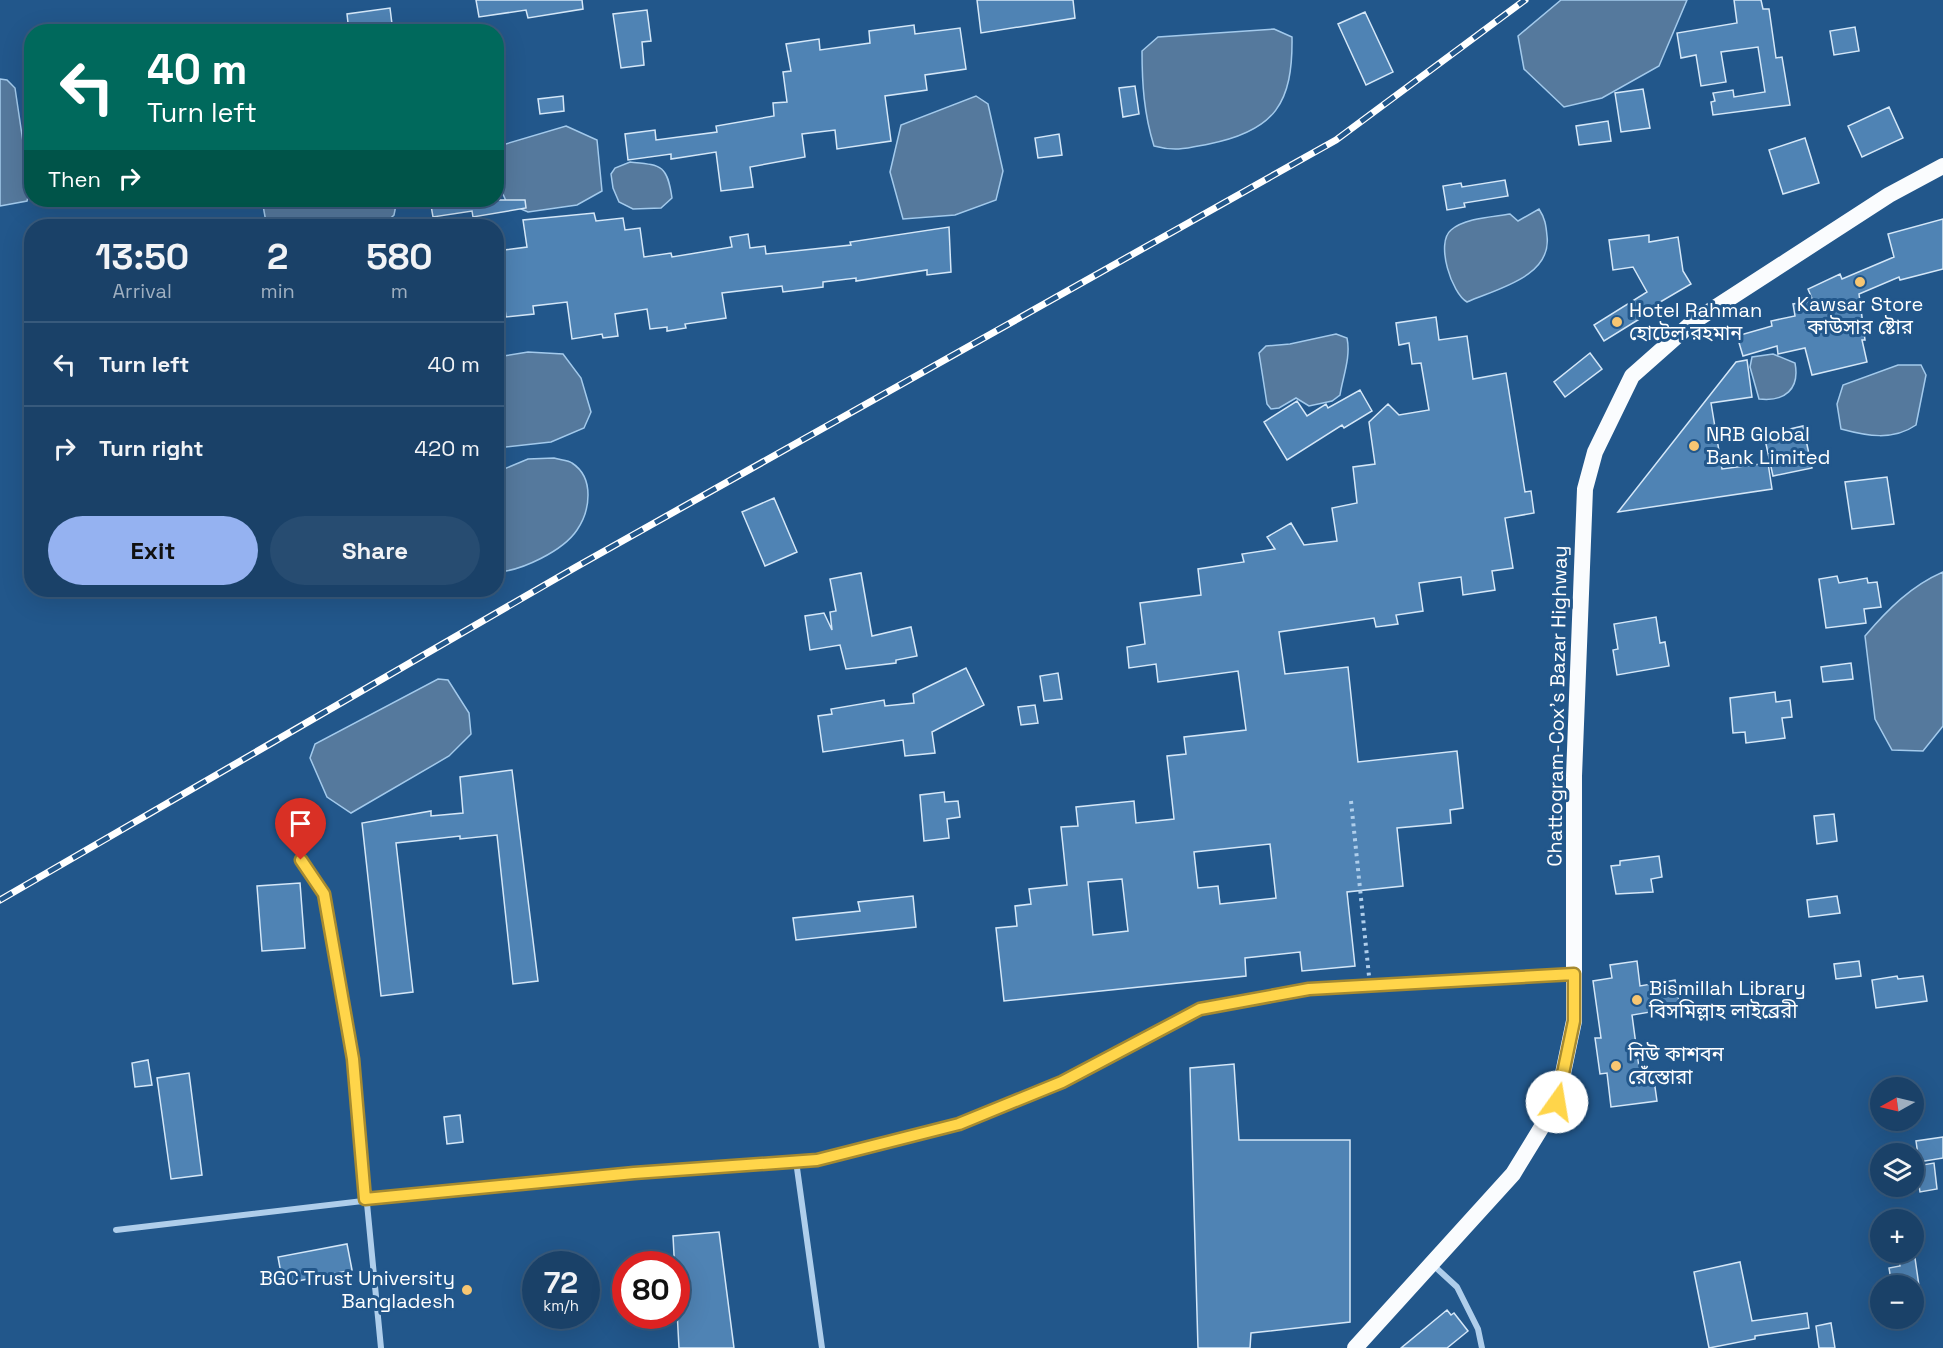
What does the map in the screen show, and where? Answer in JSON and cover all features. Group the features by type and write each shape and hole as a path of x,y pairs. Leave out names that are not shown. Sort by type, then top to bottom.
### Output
{"highway":[{"name":"Chattogram-Cox's Bazar Highway","path":"1355,1348 1513,1174 1557,1102 1574,1021 1574,776 1585,489 1595,452 1632,376 1694,322 1889,195 1943,166"}],"street":[{"path":"301,860 324,894 353,1059 381,1348"},
{"path":"116,1230 365,1199 817,1160 959,1124 1062,1082 1200,1009 1309,989 1574,974"},
{"path":"796,1161 822,1348"},
{"path":"1432,1263 1457,1287 1478,1329 1482,1348"}],"path":[{"path":"1351,801 1370,985"}],"water":[{"path":"1561,0 1687,0 1659,66 1602,98 1564,107 1524,69 1518,36"},
{"path":"1274,29 1292,37 1291,60 1289,80 1284,96 1276,110 1265,122 1250,131 1209,144 1176,149 1154,146 1144,99 1142,51 1158,37"},
{"path":"0,79 7,80 15,88 24,149 24,202 0,206"},
{"path":"976,96 988,104 1003,171 996,200 955,215 903,219 890,172 901,125"},
{"path":"566,126 597,140 602,191 577,205 528,212 507,203 504,196 504,145"},
{"path":"630,162 656,166 665,172 672,198 661,208 633,209 619,202 613,188 611,174 615,168"},
{"path":"263,207 396,207 394,215 390,219 265,219"},
{"path":"1539,209 1543,215 1547,236 1546,250 1541,262 1520,280 1467,302 1456,289 1447,268 1446,236 1457,226 1471,220 1510,214 1518,221"},
{"path":"1336,334 1347,338 1348,345 1340,395 1332,401 1309,406 1296,398 1279,408 1271,409 1267,404 1259,353 1266,346 1290,344"},
{"path":"528,352 563,354 581,378 591,412 584,428 551,442 504,447 504,356"},
{"path":"1773,354 1795,363 1793,387 1783,396 1759,399 1750,367 1752,357"},
{"path":"1898,365 1921,365 1926,375 1916,425 1898,433 1880,436 1841,429 1837,404 1843,385"},
{"path":"554,458 568,461 579,469 587,486 585,514 577,530 562,545 529,564 504,571 504,469 528,459"},
{"path":"1943,572 1943,726 1923,751 1892,750 1875,719 1865,636 1901,599 1921,584"},
{"path":"438,679 448,680 469,713 471,734 449,756 351,813 327,797 310,758 315,744"}],"building":[{"path":"476,0 582,0 583,9 528,18 526,10 479,17"},
{"path":"977,0 1073,0 1075,18 981,33"},
{"path":"1734,0 1761,0 1763,9 1769,9 1776,58 1782,57 1790,105 1713,115 1711,102 1715,101 1713,93 1733,90 1734,97 1765,92 1758,47 1721,52 1726,82 1701,86 1696,55 1681,58 1677,33 1737,23"},
{"path":"390,8 392,24 348,24 347,14"},
{"path":"647,10 651,41 642,42 644,65 621,68 613,14"},
{"path":"1365,12 1393,72 1366,85 1338,24"},
{"path":"914,25 915,34 960,28 966,69 925,75 927,90 885,96 891,141 837,149 835,130 802,134 805,157 750,167 753,187 721,191 716,152 671,159 671,154 628,160 625,134 655,130 656,140 717,132 716,126 774,116 773,103 787,102 783,72 791,71 786,44 819,39 820,50 870,43 869,31"},
{"path":"1855,27 1859,51 1834,55 1830,31"},
{"path":"1135,86 1139,114 1123,117 1119,88"},
{"path":"1643,89 1650,128 1621,132 1615,93"},
{"path":"563,96 564,111 540,114 538,99"},
{"path":"1889,107 1903,138 1862,157 1848,126"},
{"path":"1608,121 1611,141 1579,145 1576,126"},
{"path":"1059,134 1062,155 1038,158 1035,138"},
{"path":"1805,138 1819,183 1783,194 1769,150"},
{"path":"1505,180 1508,196 1464,203 1465,207 1447,210 1443,186 1461,183 1462,187"},
{"path":"504,200 525,200 526,208 473,217 472,211 433,217 431,207 504,207"},
{"path":"594,213 596,221 623,218 625,230 640,228 644,257 671,253 672,257 732,247 730,237 748,234 750,248 765,246 766,254 851,245 850,242 949,227 951,272 927,275 927,270 856,281 856,278 823,282 823,287 783,292 782,286 722,293 726,318 685,324 686,328 667,331 667,327 650,329 647,309 615,314 618,336 603,338 602,334 572,339 567,302 533,306 534,314 506,317 504,250 527,247 523,220"},
{"path":"1943,219 1943,269 1900,280 1899,277 1859,294 1865,340 1862,340 1867,362 1812,375 1805,348 1778,354 1777,346 1743,356 1737,336 1772,326 1771,321 1795,316 1793,304 1813,301 1808,289 1840,274 1842,279 1894,257 1888,234"},
{"path":"1649,235 1649,242 1678,237 1683,271 1691,284 1638,315 1641,318 1604,341 1594,325 1647,292 1633,267 1613,270 1609,240"},
{"path":"1436,317 1439,340 1467,336 1473,379 1506,373 1525,492 1531,491 1534,513 1505,518 1513,568 1492,571 1495,590 1463,595 1461,577 1419,583 1423,611 1396,615 1398,624 1376,627 1374,618 1279,632 1285,674 1348,667 1358,762 1457,751 1463,808 1450,810 1451,823 1397,828 1403,886 1347,892 1355,966 1302,971 1300,952 1245,958 1246,976 1004,1001 996,928 1017,926 1015,906 1031,904 1029,889 1067,885 1061,827 1078,826 1076,807 1134,801 1136,823 1174,819 1167,756 1186,754 1184,737 1246,730 1238,671 1158,682 1156,664 1129,668 1127,647 1145,644 1140,603 1201,595 1198,569 1244,562 1242,554 1275,549 1267,537 1291,523 1304,545 1337,541 1332,508 1357,503 1353,467 1375,464 1369,422 1388,404 1399,415 1429,410 1421,363 1412,364 1409,343 1399,345 1396,323","holes":["1270,844 1276,898 1220,904 1218,886 1198,888 1194,852","1122,879 1128,931 1093,935 1088,882"]},
{"path":"1590,353 1602,369 1565,397 1554,382"},
{"name":"NRB Global Bank Limited","path":"1747,360 1752,397 1711,403 1722,469 1768,463 1772,489 1618,512 1736,362"},
{"path":"1360,390 1372,411 1344,428 1342,425 1287,460 1264,422 1297,401 1307,416 1326,404 1328,408"},
{"path":"1803,426 1812,468 1773,476 1764,435"},
{"path":"1887,477 1894,524 1852,529 1845,482"},
{"path":"774,498 797,552 765,566 742,512"},
{"path":"861,573 872,636 911,627 917,656 896,660 896,663 846,669 840,645 810,650 805,616 824,613 832,630 830,612 836,611 830,579"},
{"path":"1837,576 1839,583 1867,578 1868,583 1877,582 1881,607 1864,609 1866,623 1826,628 1819,579"},
{"path":"1656,617 1660,643 1665,642 1669,666 1617,675 1613,650 1618,649 1614,624"},
{"path":"1851,663 1853,679 1823,682 1821,667"},
{"path":"966,668 984,705 932,732 935,753 905,756 903,740 823,752 818,716 832,714 831,709 884,700 885,706 914,703 913,694"},
{"path":"1058,673 1062,699 1044,701 1040,676"},
{"path":"1775,692 1776,702 1790,700 1792,717 1782,718 1785,738 1746,743 1745,732 1733,733 1730,698"},
{"path":"1035,705 1038,723 1021,725 1018,707"},
{"path":"512,770 538,981 513,984 497,835 460,839 460,836 396,843 413,992 381,996 362,823 431,811 431,816 463,813 460,777"},
{"path":"944,792 945,802 958,801 960,817 947,819 949,838 924,841 920,795"},
{"path":"1834,814 1837,841 1817,844 1814,816"},
{"path":"1659,856 1662,877 1651,879 1653,892 1616,894 1611,866 1620,865 1620,861"},
{"path":"300,883 305,948 262,951 257,886"},
{"path":"913,896 916,927 796,940 793,918 860,911 858,902"},
{"path":"1837,896 1840,913 1809,917 1807,900"},
{"path":"1637,961 1640,986 1675,980 1680,1007 1632,1015 1641,1082 1654,1080 1657,1101 1611,1107 1607,1073 1600,1074 1595,1038 1601,1038 1593,981 1612,978 1610,965"},
{"path":"1859,961 1861,976 1836,979 1834,964"},
{"path":"1897,976 1898,979 1923,976 1927,1001 1876,1008 1872,980"},
{"path":"148,1060 152,1085 135,1087 132,1063"},
{"path":"1234,1064 1239,1140 1350,1140 1350,1322 1251,1333 1250,1348 1198,1348 1190,1068"},
{"path":"189,1073 202,1175 171,1179 157,1078"},
{"path":"460,1115 463,1142 447,1144 444,1117"},
{"path":"1943,1137 1943,1158 1924,1161 1924,1143 1916,1143 1916,1141"},
{"path":"1934,1163 1937,1189 1924,1191 1924,1165"},
{"path":"719,1232 734,1348 679,1348 678,1329 690,1329 690,1251 674,1251 673,1236"},
{"path":"347,1244 352,1270 283,1284 278,1257"},
{"path":"1740,1262 1752,1321 1807,1313 1809,1328 1755,1336 1755,1339 1709,1348 1694,1272"},
{"path":"1900,1263 1916,1263 1917,1275 1890,1275 1889,1268 1900,1266"},
{"path":"1447,1310 1451,1315 1454,1313 1468,1331 1447,1348 1401,1348"},
{"path":"1831,1323 1835,1348 1819,1348 1816,1326"}],"railway":[{"path":"0,900 576,567 1336,140 1525,0"}],"place":[{"name":"Kawsar Store কাউসার ষ্টোর","path":"1860,282"},
{"name":"Hotel Rahman হোটেল রহমান","path":"1617,322"},
{"name":"NRB Global Bank Limited","path":"1694,446"},
{"name":"Bismillah Library বিসমিল্লাহ লাইব্রেরী","path":"1637,1000"},
{"name":"নিউ কাশবন রেঁস্তোরা","path":"1616,1066"},
{"name":"BGC Trust University Bangladesh","path":"467,1290"}],"route":[{"path":"301,860 324,894 353,1059 365,1199 634,1173 817,1160 959,1124 1062,1082 1200,1009 1309,989 1574,974 1574,1021 1557,1102"}]}
